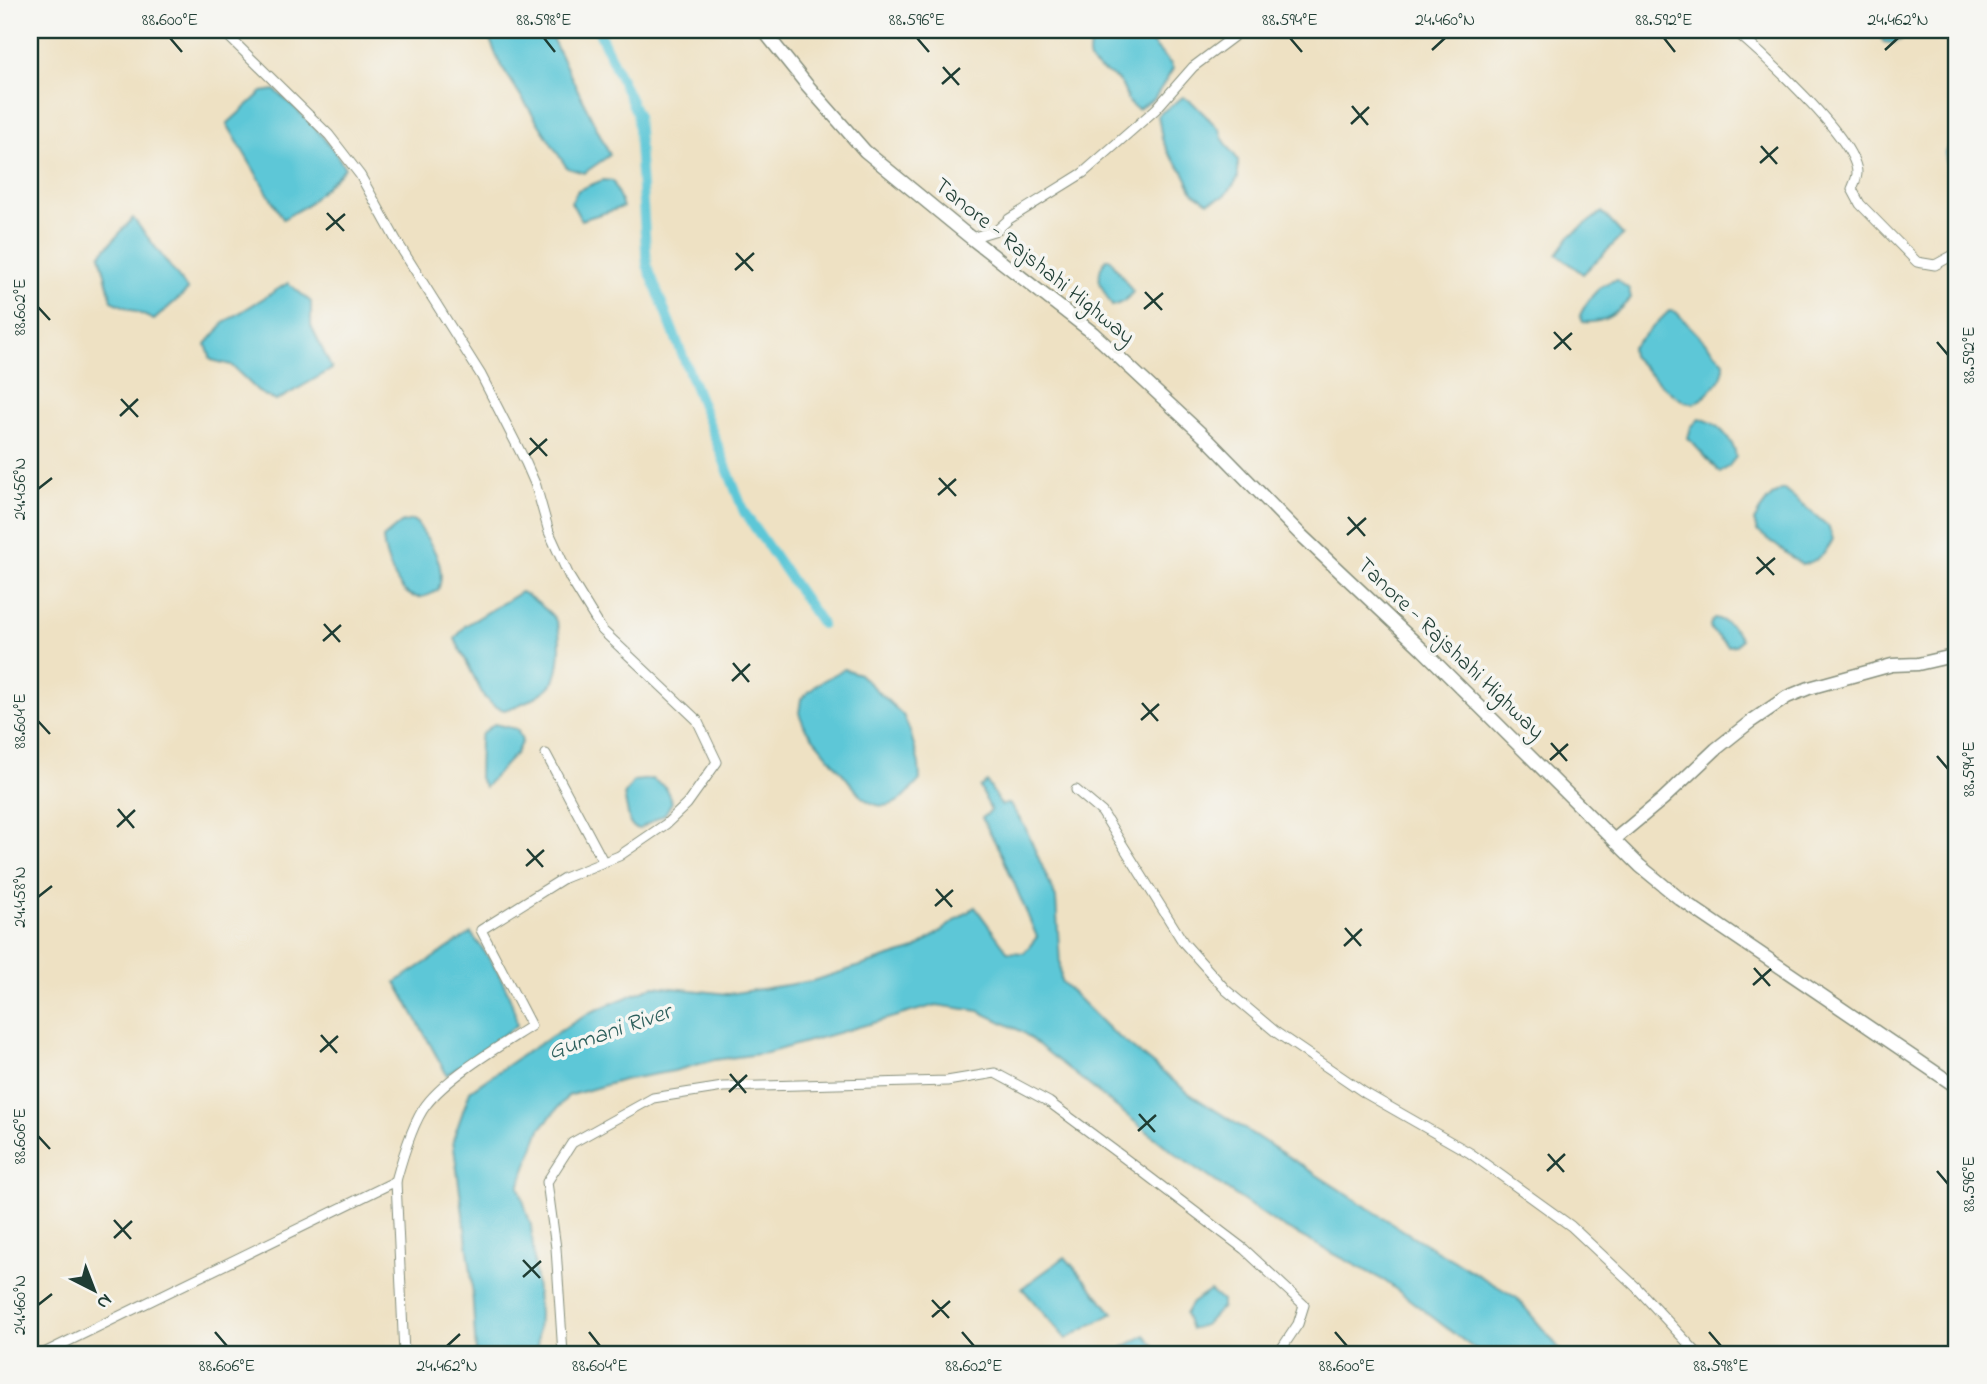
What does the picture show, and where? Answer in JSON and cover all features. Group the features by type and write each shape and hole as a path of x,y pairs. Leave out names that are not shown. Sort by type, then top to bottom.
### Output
{"main road":[{"name":"Tanore - Rajshahi Highway","path":"763,30 865,151 1093,332 1210,442 1299,533 1422,649 1640,866 1679,899 1957,1087"},
{"path":"1615,839 1716,749 1787,697 1809,688 1892,665 1918,664 1957,656"}],"street":[{"path":"222,30 329,135 360,175 396,240 481,375 526,463 536,486 549,531 570,578 602,630 697,720 716,762 687,804 666,824 619,856 564,878 481,930 531,1026 471,1066 427,1104 410,1138 396,1181 404,1354"},
{"path":"971,237 997,230 1009,219 1083,173 1156,109 1193,67 1233,37 1236,30"},
{"path":"1734,30 1764,55 1817,110 1851,153 1857,172 1852,189 1860,204 1917,262 1935,265 1957,253"},
{"path":"546,754 603,861"},
{"path":"1076,790 1102,812 1183,942 1226,990 1277,1033 1310,1056 1365,1093 1470,1153 1571,1226 1636,1287 1698,1354"},
{"path":"563,1354 556,1248 547,1182 572,1143 653,1098 723,1087 947,1081 995,1073 1049,1102 1123,1157 1244,1249 1304,1305 1298,1324 1278,1354"},
{"path":"42,1354 396,1181"}],"water":[{"path":"486,30 548,30 610,155 584,173 567,168 499,62"},
{"path":"1110,30 1140,30 1173,69 1154,99 1138,109 1130,103 1120,83 1090,59 1091,43"},
{"path":"1875,30 1906,30 1909,36 1893,43 1883,42 1882,37 1874,34"},
{"path":"275,90 322,136 345,168 307,205 283,219 227,124 262,92"},
{"path":"1183,97 1192,102 1220,130 1238,160 1238,178 1232,187 1223,197 1208,202 1193,192 1162,139 1158,115"},
{"path":"1957,140 1957,173 1948,166 1945,153"},
{"path":"603,180 613,181 623,207 581,220 571,202 578,190"},
{"path":"1602,212 1623,235 1583,274 1557,254 1570,236"},
{"path":"133,218 188,290 154,320 112,301 100,255"},
{"path":"1106,259 1110,259 1133,292 1124,301 1112,306 1099,278"},
{"path":"1617,280 1629,289 1631,298 1610,316 1598,321 1583,322 1580,315 1590,298 1605,284"},
{"path":"288,283 311,302 311,326 332,369 276,401 260,393 231,365 211,360 206,344 225,322"},
{"path":"1669,311 1676,312 1724,362 1719,381 1695,403 1678,398 1632,356 1631,348"},
{"path":"1699,419 1718,427 1735,451 1736,457 1720,473 1688,438 1691,427"},
{"path":"1784,489 1828,526 1833,539 1821,556 1812,562 1802,565 1757,531 1754,521 1763,507 1770,498"},
{"path":"412,520 432,546 441,572 438,590 423,597 410,595 403,590 389,563 383,538 401,523"},
{"path":"521,592 540,604 555,619 560,642 559,661 555,678 548,688 530,700 504,710 484,697 455,639 465,626"},
{"path":"1714,618 1726,623 1736,632 1741,639 1736,645 1728,646 1711,630 1710,625"},
{"path":"844,669 859,674 903,715 910,731 919,764 920,780 894,804 879,806 862,797 805,728 799,713 801,699 819,683"},
{"path":"494,724 517,729 522,741 516,753 485,787 479,778 480,740 482,734"},
{"path":"652,779 665,787 672,802 665,814 639,829 635,828 630,824 624,795 634,781"},
{"name":"Gumani River","path":"987,782 1001,805 1009,803 1025,827 1056,898 1061,981 1110,1030 1190,1094 1409,1234 1517,1298 1564,1354 1481,1354 1385,1281 1276,1223 1178,1156 1021,1031 979,1011 936,1005 767,1053 714,1060 674,1071 623,1080 568,1096 540,1129 519,1187 531,1226 539,1314 537,1354 476,1354 471,1272 453,1140 470,1091 589,1013 654,986 728,994 812,981 915,949 975,907 1008,952 1024,953 1037,937 1002,855 982,818 991,811 980,787"},
{"path":"471,933 506,988 517,1025 447,1075 396,982"},
{"path":"1065,1257 1113,1313 1066,1339 1022,1288"},
{"path":"1210,1291 1222,1301 1222,1307 1206,1324 1191,1330 1185,1314 1192,1303"},
{"path":"1145,1335 1161,1354 1112,1354"}],"waterway":[{"path":"598,30 637,114 647,265 744,512 822,624"}]}
